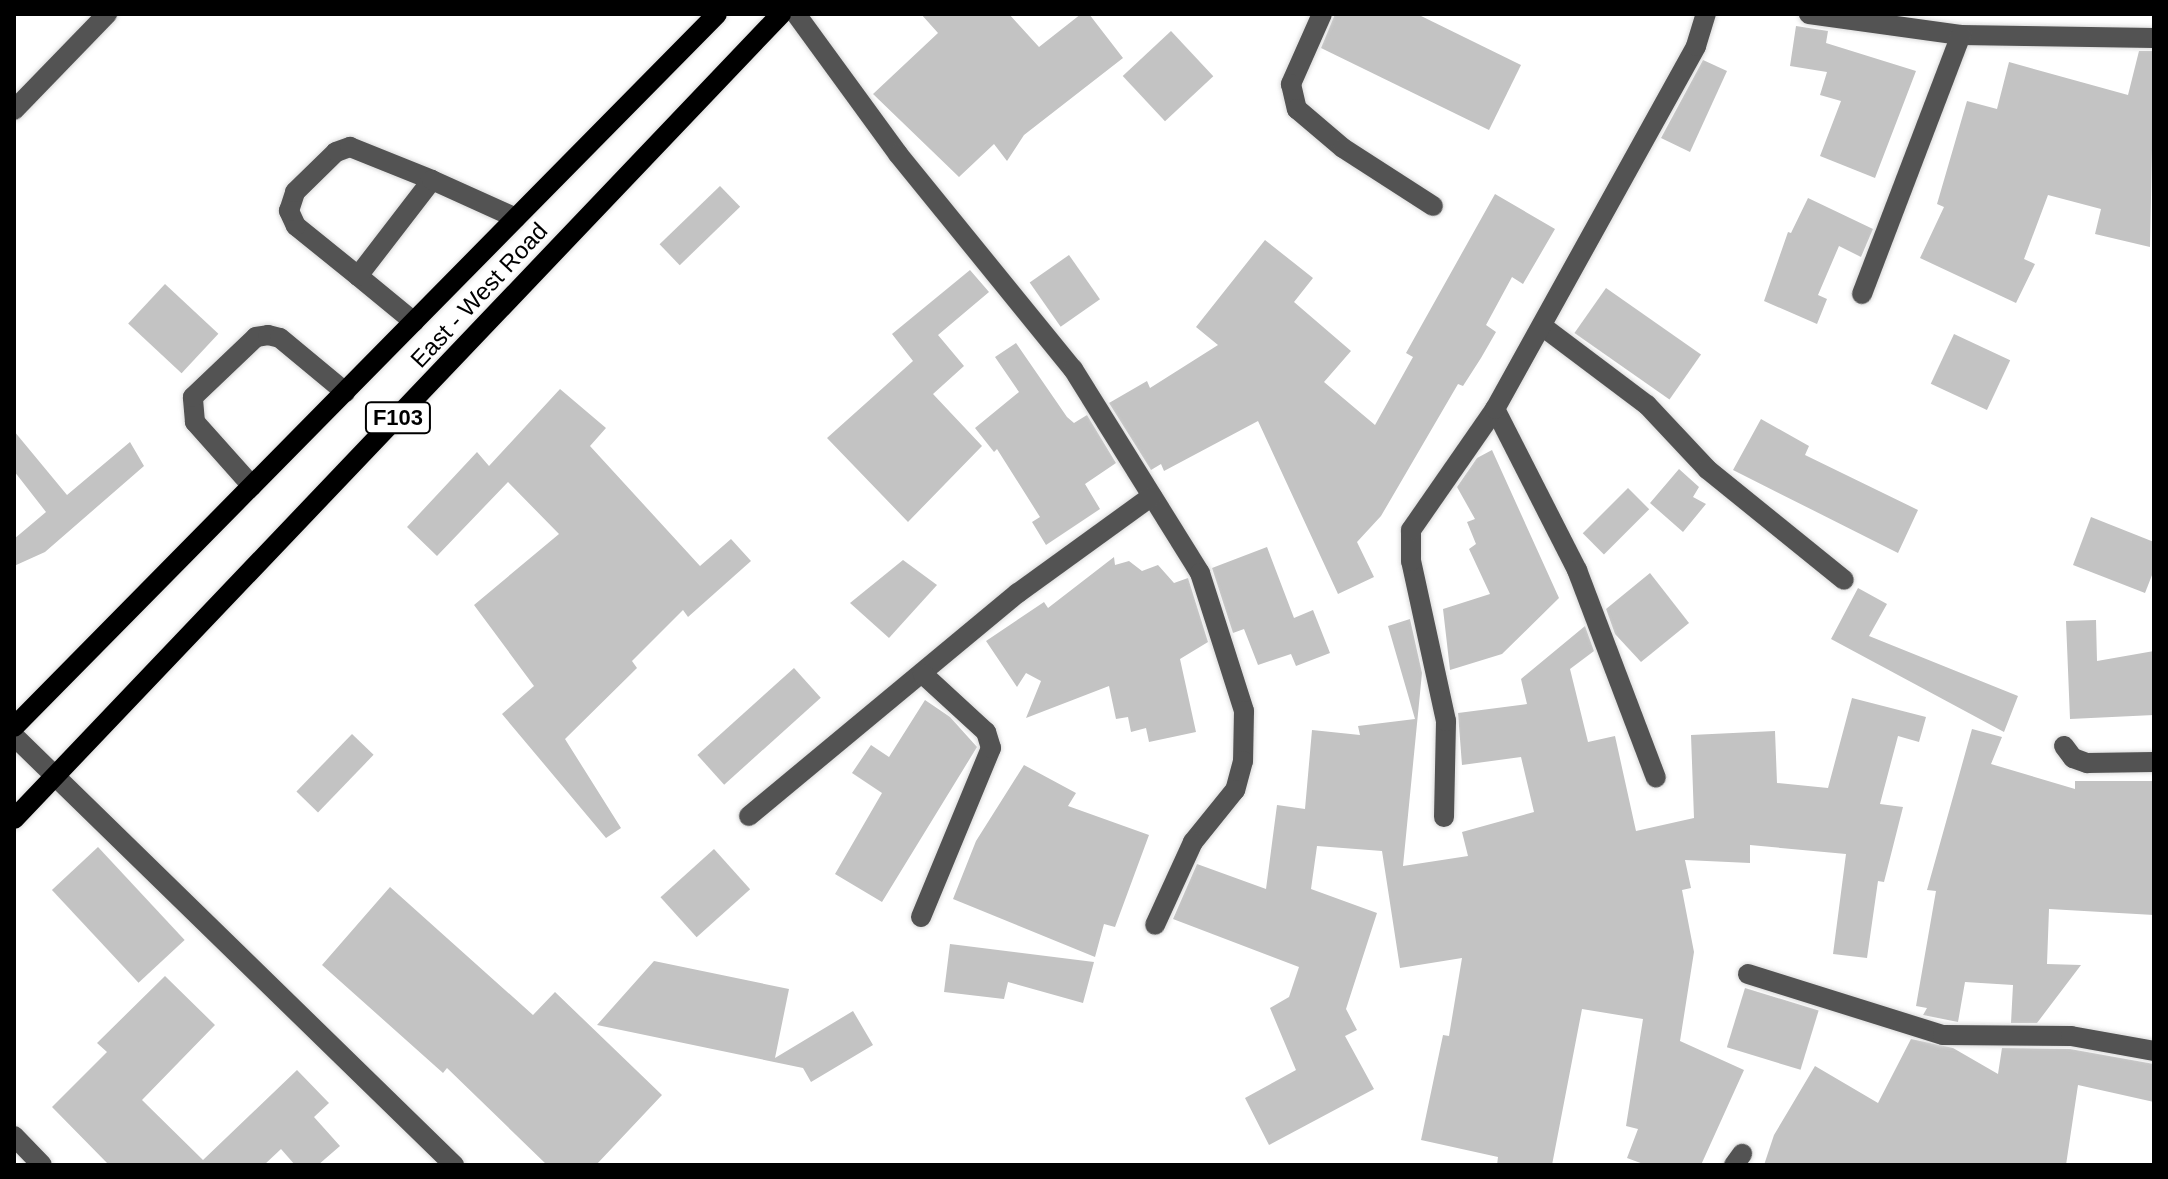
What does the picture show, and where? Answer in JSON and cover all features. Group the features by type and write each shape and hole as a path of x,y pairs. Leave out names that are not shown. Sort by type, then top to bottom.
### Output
{"main road":[{"name":"East - West Road","path":"14,727 717,14"},
{"name":"East - West Road","path":"14,819 781,14"}],"street":[{"path":"14,110 107,14"},
{"path":"796,14 898,154 1073,369 1200,573 1244,711 1243,761 1235,790 1193,842 1155,925"},
{"path":"1322,14 1291,84 1297,109 1343,148 1433,206"},
{"path":"1444,817 1446,721 1409,545 1411,530 1495,409 1696,46 1706,14"},
{"path":"1809,14 1961,35 2154,38"},
{"path":"1862,294 1961,35"},
{"path":"414,322 296,226 289,211 295,192 336,152 350,147 516,218"},
{"path":"358,276 432,180"},
{"path":"1542,326 1647,405 1707,469 1844,580"},
{"path":"252,486 195,422 193,397 256,337 268,335 280,338 345,392"},
{"path":"1495,409 1577,570 1656,778"},
{"path":"749,816 1018,593 1152,496"},
{"path":"921,917 991,748 986,732 923,674"},
{"path":"14,736 454,1165"},
{"path":"2064,746 2073,758 2087,763 2154,762"},
{"path":"1748,974 1943,1035 2071,1036 2154,1051"},
{"path":"14,1136 42,1165"}],"building":[{"path":"921,14 1009,14 1039,47 1081,14 1089,14 1123,58 1024,135 1007,161 994,144 959,177 873,94 938,33"},
{"path":"1335,14 1417,14 1521,65 1489,130 1321,48"},
{"path":"1796,26 1828,31 1826,43 1916,71 1875,178 1820,156 1841,101 1820,95 1827,72 1790,66"},
{"path":"1171,31 1213,76 1165,121 1123,76"},
{"path":"2139,51 2154,51 2150,247 2095,234 2101,209 2048,195 2024,259 2035,264 2016,303 1920,258 1944,207 1937,204 1967,101 1997,109 2009,62 2128,95"},
{"path":"1703,60 1727,71 1690,152 1661,138"},
{"path":"720,186 740,207 680,265 660,244"},
{"path":"1495,194 1555,229 1523,284 1512,277 1486,325 1496,332 1481,358 1463,386 1458,384 1381,516 1357,542 1374,577 1338,594 1258,421 1164,471 1161,464 1151,470 1109,403 1147,381 1150,388 1218,345 1196,327 1265,240 1313,278 1294,302 1351,351 1324,382 1375,425 1413,357 1406,353"},
{"path":"1808,198 1873,229 1861,257 1839,246 1818,295 1827,299 1817,324 1764,301 1788,232 1791,233"},
{"path":"1069,255 1100,299 1061,327 1030,283"},
{"path":"970,270 989,292 938,335 964,366 933,394 982,446 908,522 827,438 913,361 892,334"},
{"path":"165,284 218,334 182,373 128,323"},
{"path":"1606,288 1701,355 1669,400 1574,333"},
{"path":"1954,334 2010,360 1987,410 1931,384"},
{"path":"1016,343 1067,417 1074,423 1087,415 1116,463 1085,484 1100,509 1046,545 1032,522 1040,517 997,449 994,452 975,428 1019,392 995,357"},
{"path":"560,389 606,428 590,446 700,566 731,539 751,561 688,617 683,610 632,661 637,668 565,739 621,828 606,838 502,714 534,686 474,605 559,534 508,482 437,556 407,527 477,452 489,466"},
{"path":"1761,419 1809,446 1805,455 1918,510 1898,553 1733,470"},
{"path":"14,431 67,495 130,442 144,466 45,552 14,566 14,539 46,512 14,471"},
{"path":"1492,450 1559,598 1502,654 1450,670 1443,609 1490,594 1469,549 1476,544 1467,522 1475,519 1457,487 1477,458"},
{"path":"1679,469 1699,487 1693,497 1706,504 1683,532 1650,503"},
{"path":"1628,488 1649,509 1604,554 1583,533"},
{"path":"2091,517 2154,542 2154,570 2145,593 2073,565"},
{"path":"1267,547 1294,618 1313,610 1330,653 1296,666 1291,654 1258,665 1244,629 1233,633 1212,568"},
{"path":"1114,557 1115,565 1129,561 1142,571 1158,565 1174,583 1188,578 1208,642 1180,659 1196,732 1149,742 1146,728 1131,732 1128,717 1116,719 1109,686 1026,718 1041,681 1026,673 1017,687 986,641 1044,602 1048,608"},
{"path":"903,560 937,585 889,638 850,603"},
{"path":"1650,573 1689,623 1641,662 1615,634 1606,609"},
{"path":"1858,588 1887,604 1869,636 2018,696 2004,732 1831,639"},
{"path":"1410,619 1422,673 1403,866 1468,856 1462,832 1534,812 1521,757 1462,765 1458,713 1527,704 1521,679 1585,626 1594,651 1570,669 1588,742 1615,736 1636,831 1694,818 1691,735 1775,731 1777,783 1828,788 1852,698 1926,717 1919,742 1898,736 1880,804 1903,807 1884,882 1878,881 1867,958 1833,954 1846,854 1750,845 1750,863 1685,860 1691,888 1682,890 1694,952 1680,1041 1744,1070 1701,1165 1646,1165 1627,1158 1638,1129 1626,1126 1643,1019 1582,1009 1552,1165 1497,1165 1498,1157 1421,1140 1443,1035 1449,1036 1462,958 1400,968 1382,851 1317,846 1311,889 1377,913 1346,1009 1357,1030 1345,1036 1374,1089 1269,1145 1245,1098 1296,1070 1270,1008 1289,997 1299,967 1173,919 1197,864 1266,889 1277,805 1305,809 1312,730 1360,735 1358,726 1415,719 1388,626"},
{"path":"2096,620 2097,661 2154,651 2154,715 2070,719 2066,621"},
{"path":"794,668 821,698 724,785 697,755"},
{"path":"925,700 950,717 977,747 882,902 835,874 882,793 852,773 871,745 889,757"},
{"path":"1972,729 2002,737 1991,764 2075,789 2075,781 2154,781 2154,915 2049,909 2047,964 2081,965 2037,1023 2011,1023 2013,985 1965,982 1958,1022 1923,1015 1927,1008 1916,1006 1936,891 1927,890"},
{"path":"352,734 374,755 318,812 296,792"},
{"path":"1024,765 1076,793 1068,806 1149,835 1115,927 1104,924 1095,957 953,899 976,841"},
{"path":"98,847 185,940 139,983 52,890"},
{"path":"714,849 750,889 697,937 660,897"},
{"path":"390,887 533,1015 555,992 662,1095 596,1165 547,1165 447,1068 443,1073 322,965"},
{"path":"950,944 1094,962 1083,1003 1008,982 1004,999 944,992"},
{"path":"654,961 789,989 775,1058 853,1011 873,1045 811,1082 803,1068 597,1025"},
{"path":"165,976 215,1025 142,1100 203,1160 297,1070 329,1103 314,1117 340,1146 318,1165 295,1165 281,1149 264,1165 109,1165 52,1107 107,1052 97,1043"},
{"path":"1745,988 1819,1011 1801,1070 1727,1047"},
{"path":"1911,1039 1953,1048 1998,1074 2002,1048 2070,1049 2154,1064 2154,1102 2078,1085 2066,1165 1764,1165 1774,1135 1815,1066 1878,1103"}]}
